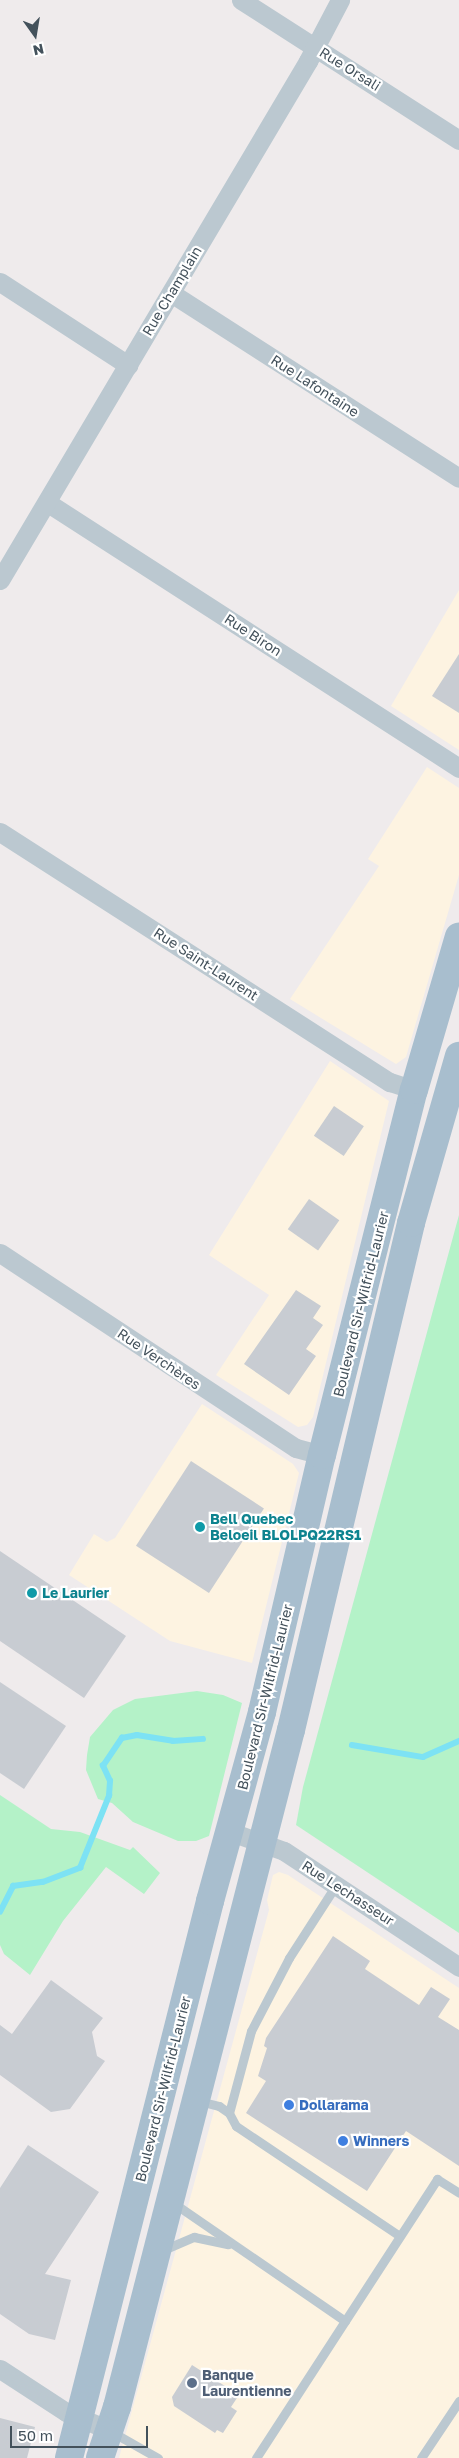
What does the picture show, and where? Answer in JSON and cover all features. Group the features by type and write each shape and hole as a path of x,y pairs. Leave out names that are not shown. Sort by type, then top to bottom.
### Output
{"main road":[{"name":"Boulevard Sir-Wilfrid-Laurier","path":"69,2458 210,1902 231,1832 262,1712 322,1456 414,1090 459,936"},
{"path":"100,2458 156,2254 260,1841 291,1730 411,1223 459,1056"}],"street":[{"name":"Rue Orsali","path":"241,0 459,140"},
{"name":"Rue Champlain","path":"0,580 48,503 316,47 340,0"},
{"path":"0,282 128,365"},
{"name":"Rue Lafontaine","path":"171,293 459,478"},
{"name":"Rue Biron","path":"48,503 459,768"},
{"name":"Rue Saint-Laurent","path":"0,832 390,1082 414,1090"},
{"name":"Rue Verchères","path":"0,1253 296,1448 322,1456"},
{"name":"Rue Lechasseur","path":"231,1832 281,1849 459,1967"},
{"path":"0,2369 80,2419 109,2430"}],"lane":[{"path":"229,2113 251,2031 289,1958 336,1885"},
{"path":"195,2100 220,2106 229,2113 236,2126 400,2236"},
{"path":"256,2458 437,2179 459,2194"},
{"path":"169,2201 216,2230 231,2245 345,2321"},
{"path":"156,2254 194,2237 231,2245"},
{"path":"421,2458 459,2400"},
{"path":"109,2430 158,2458"}],"shaded area":[{"path":"459,590 459,750 391,706"},
{"path":"427,767 459,788 459,875 406,1057 396,1064 290,999 379,866 368,859"},
{"path":"330,1061 389,1101 313,1417 307,1425 298,1427 216,1375 269,1295 209,1255"},
{"path":"202,1404 293,1464 299,1473 252,1663 170,1641 69,1575 94,1534 107,1542 115,1538"},
{"path":"279,1872 288,1875 459,1988 459,2458 119,2458 269,1910 267,1900 273,1875"}],"green space":[{"path":"459,1215 459,1933 296,1825 303,1787"},
{"path":"197,1691 223,1695 242,1703 209,1836 196,1841 178,1841 133,1822 112,1803 98,1799 86,1770 87,1755 90,1737 113,1710 135,1699"},
{"path":"0,1795 51,1829 80,1832 130,1850 133,1847 160,1873 144,1894 106,1867 63,1921 30,1975 4,1954 0,1945"}],"building":[{"path":"459,654 459,713 432,696"},
{"path":"334,1106 364,1126 344,1156 314,1136"},
{"path":"309,1199 339,1220 318,1251 288,1229"},
{"path":"296,1290 321,1306 313,1318 323,1325 306,1349 316,1356 289,1395 244,1364"},
{"name":"Bell Quebec Beloeil BLOLPQ22RS1","path":"191,1461 264,1508 209,1593 136,1546"},
{"name":"Le Laurier","path":"0,1551 126,1636 84,1698 0,1641"},
{"path":"0,1682 66,1726 24,1789 0,1773"},
{"path":"333,1936 370,1961 365,1969 419,2005 431,1987 450,1999 438,2017 459,2030 459,2166 406,2131 367,2191 246,2113 266,2081 258,2076 267,2048 264,2046 266,2038"},
{"path":"51,1980 103,2018 92,2032 97,2056 105,2061 70,2109 51,2112 0,2075 0,2025 12,2034"},
{"path":"28,2145 99,2192 45,2274 71,2280 55,2340 29,2334 0,2314 0,2188"},
{"path":"192,2365 239,2395 231,2407 237,2411 223,2433 217,2430 215,2433 174,2406 172,2397"},
{"path":"0,2418 35,2427 27,2458 0,2458"}],"waterway":[{"path":"0,1912 13,1886 43,1882 80,1868 109,1796 110,1781 103,1766 122,1738 137,1735 173,1741 203,1739"},
{"path":"352,1745 423,1757 459,1741"}],"place":[{"name":"Bell Quebec Beloeil BLOLPQ22RS1","path":"200,1527"},
{"name":"Le Laurier","path":"32,1593"},
{"name":"Dollarama","path":"289,2105"},
{"name":"Winners","path":"343,2141"},
{"name":"Banque Laurentienne","path":"192,2383"}]}
